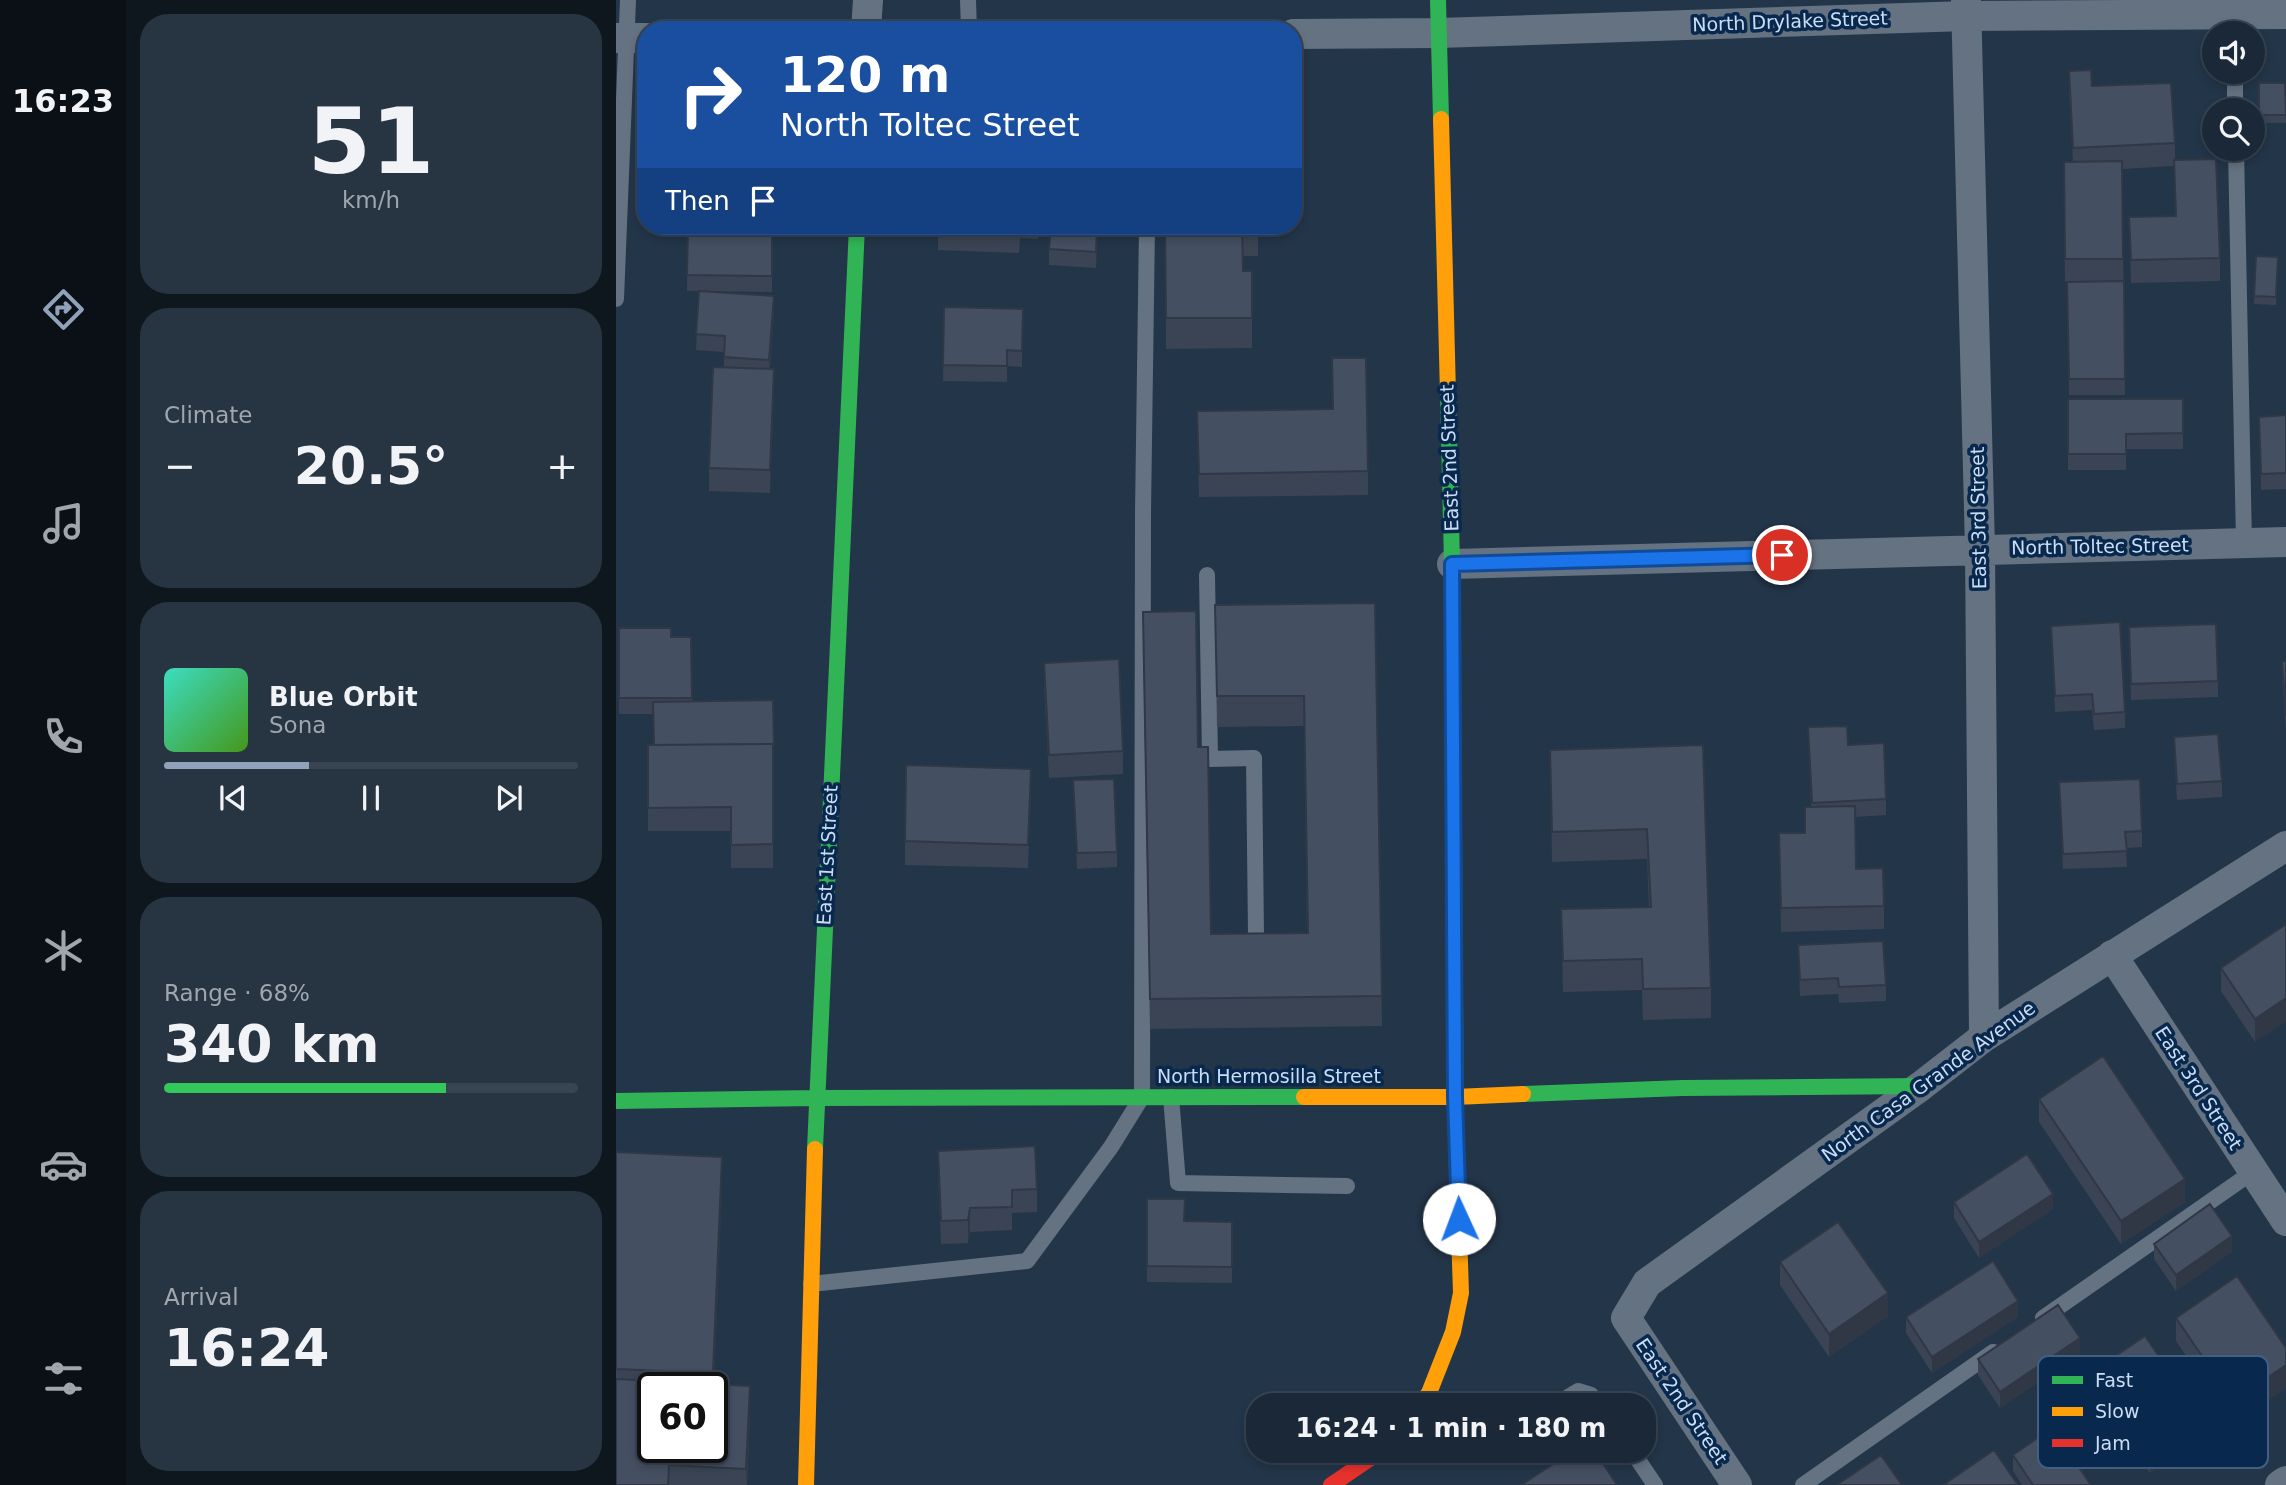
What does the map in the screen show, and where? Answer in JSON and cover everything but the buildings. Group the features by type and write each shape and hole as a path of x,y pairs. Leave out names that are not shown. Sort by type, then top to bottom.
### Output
{"street":[{"path":"866,21 867,0"},
{"name":"East 2nd Street","path":"1429,1393 1453,1332 1461,1293 1455,1097 1452,564 1438,0"},
{"name":"North Drylake Street","path":"1302,34 1438,33 1967,8 2234,16 2286,13"},
{"name":"East 3rd Street","path":"1967,8 1980,549 1984,1037"},
{"name":"East 1st Street","path":"806,1485 816,1097 857,235"},
{"name":"North Toltec Street","path":"1452,564 2286,542"},
{"name":"North Casa Grande Avenue","path":"1626,1318 1647,1283 1921,1086 1984,1037 2286,846"},
{"name":"East 3rd Street","path":"2112,955 2286,1221"},
{"name":"North Hermosilla Street","path":"616,1101 816,1097 1455,1097 1682,1088 1921,1086"},
{"name":"East 2nd Street","path":"1626,1318 1732,1483"},
{"path":"1331,1485 1363,1463"},
{"path":"2280,1485 2286,1481"}],"lane":[{"path":"616,299 630,38 628,0"},
{"path":"968,0 969,21"},
{"path":"2236,161 2244,543"},
{"path":"811,1284 1027,1261 1111,1147 1142,1097 1143,513 1147,235"},
{"path":"1207,575 1210,759 1254,758 1256,936"},
{"path":"1171,1097 1178,1183 1347,1186"},
{"path":"2028,1328 2254,1171"},
{"path":"1803,1485 2006,1344"},
{"path":"1640,1463 1655,1485"}],"traffic: fast":[{"path":"1438,0 1441,119"},
{"path":"815,1149 857,235"},
{"path":"1448,394 1452,564 1456,1139"},
{"path":"1523,1094 1682,1088 1921,1086"},
{"path":"616,1101 1304,1097"}],"traffic: slow":[{"path":"1441,119 1448,394"},
{"path":"1304,1097 1523,1094"},
{"path":"1429,1393 1453,1332 1461,1293 1456,1139"},
{"path":"806,1485 815,1149"}],"traffic: jam":[{"path":"1331,1485 1363,1463"}],"route":[{"path":"1459,1219 1455,1097 1452,564 1782,555"}]}
